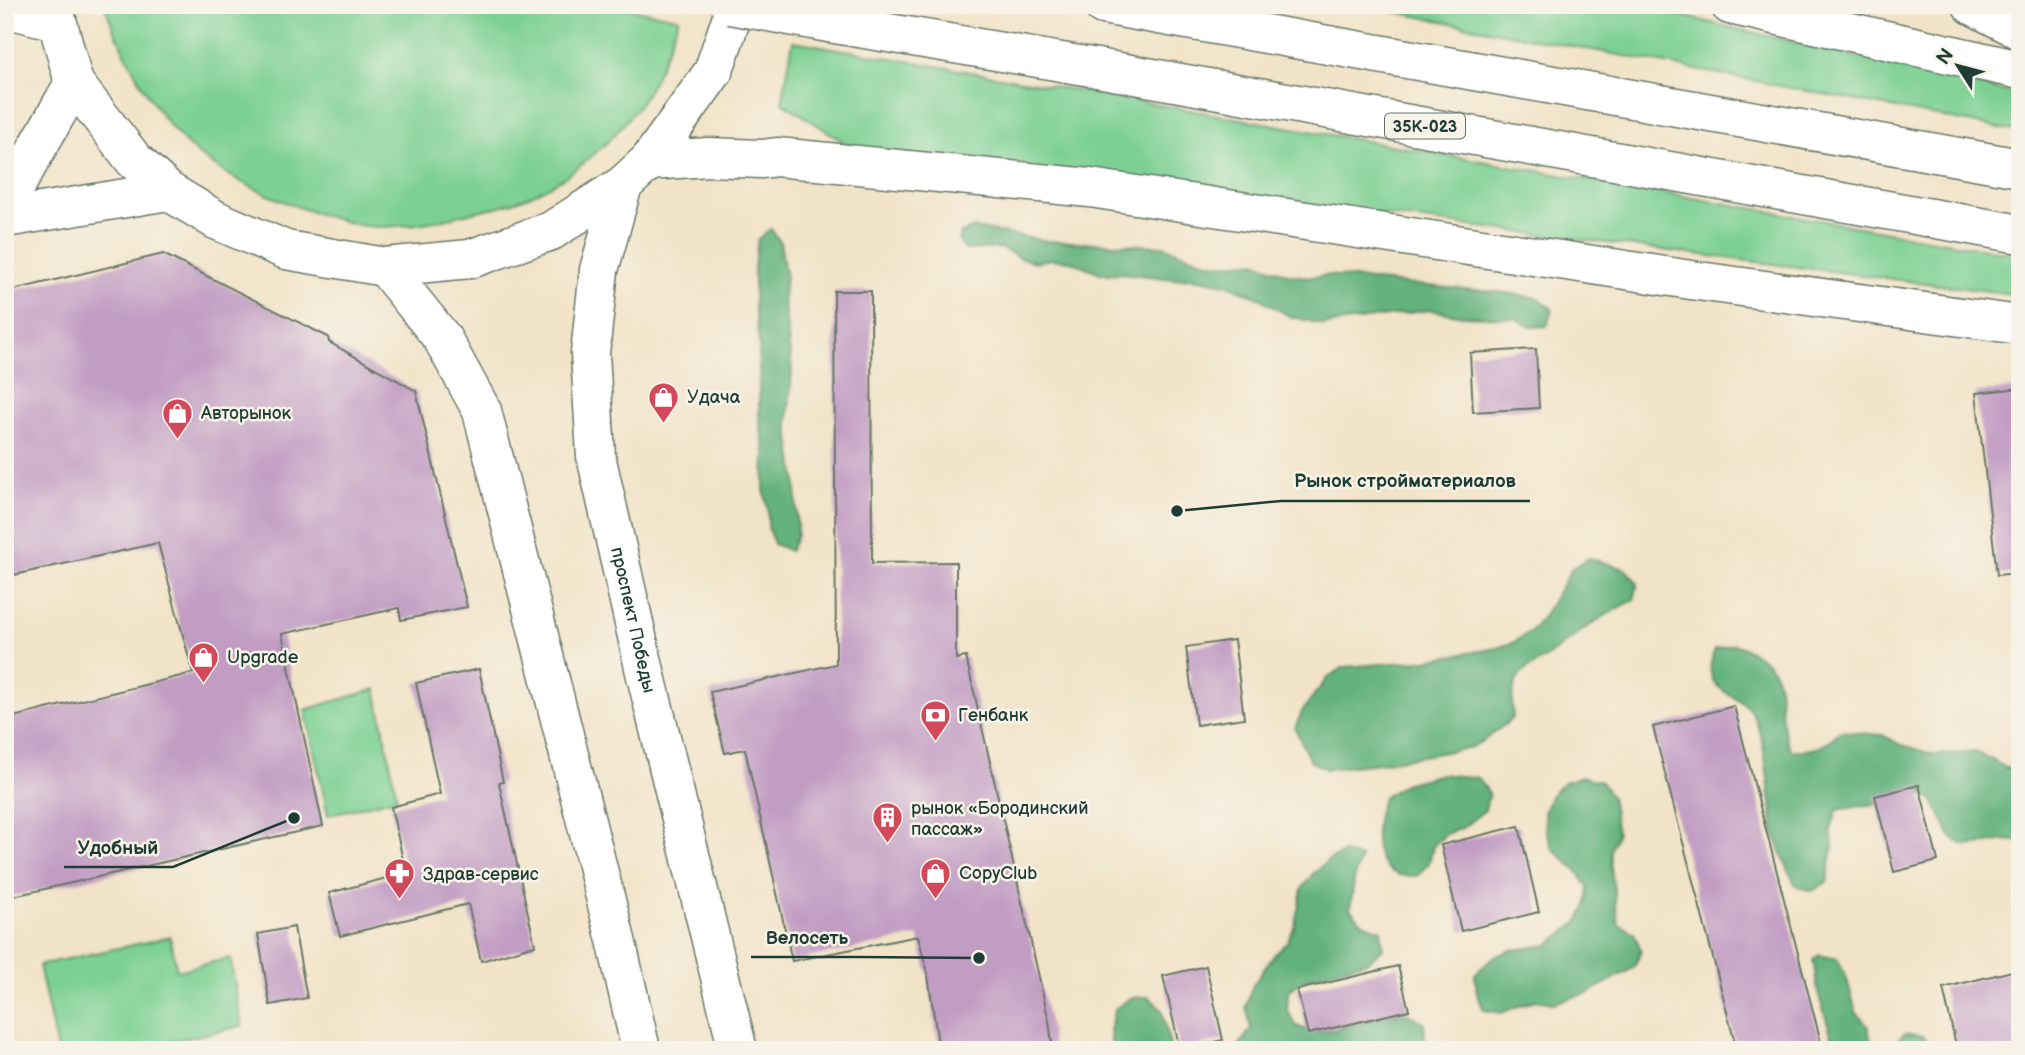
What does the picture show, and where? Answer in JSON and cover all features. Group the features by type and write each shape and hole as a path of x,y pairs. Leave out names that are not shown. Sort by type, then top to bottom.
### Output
{"main road":[{"name":"35К-023","path":"730,5 1233,92 2020,234"},
{"path":"5,8 54,13 74,83 134,160 167,191 216,220 286,250 385,267 471,259 551,231 636,173 713,72 736,5"},
{"path":"1103,5 2020,168"},
{"path":"1730,5 2020,70"},
{"path":"1972,5 2020,30"},
{"path":"5,205 74,83"},
{"path":"636,173 708,157 777,157 1090,188 1691,280 2020,325"},
{"name":"проспект Победы","path":"636,173 598,270 590,353 596,456 646,676 738,1050"},
{"path":"5,218 167,191"},
{"path":"385,267 442,338 482,411 616,940 641,1050"}],"green space":[{"path":"104,5 608,5 679,18 655,77 636,109 611,138 567,175 551,186 505,205 431,222 378,227 348,223 283,201 229,175 196,152 154,104 131,64"},
{"path":"1358,5 1635,5 2020,95 2020,132"},
{"path":"793,41 2020,255 2020,295 853,148 782,102"},
{"path":"974,228 1048,241 1164,246 1200,260 1218,264 1255,262 1291,275 1329,275 1500,292 1537,298 1552,309 1547,326 1530,327 1515,318 1463,316 1430,310 1324,325 1289,316 1259,298 1226,284 1192,278 1103,274 1070,261 1052,259 1035,262 1001,248 965,250 959,241 961,233"},
{"path":"771,229 780,242 786,278 783,296 792,370 788,423 796,479 797,535 790,551 774,544 768,527 764,490 765,453 759,418 759,343 754,304 754,266 758,239"},
{"path":"1589,558 1625,569 1638,583 1634,600 1600,619 1523,672 1514,689 1513,718 1485,740 1469,748 1380,763 1326,769 1310,761 1295,728 1303,710 1328,678 1344,667 1420,661 1497,648 1514,642 1531,631 1543,617 1572,568"},
{"path":"1734,644 1755,653 1776,675 1784,732 1791,750 1818,747 1840,731 1882,735 1899,744 1935,755 1974,752 2006,768 2020,768 2020,842 2006,840 1973,845 1959,843 1949,834 1934,803 1912,787 1880,803 1837,810 1831,829 1833,847 1827,882 1812,891 1795,885 1774,831 1766,760 1755,719 1741,701 1723,690 1711,676 1715,649"},
{"path":"376,689 397,798 328,815 305,710"},
{"path":"1441,774 1478,778 1489,793 1485,810 1462,828 1446,834 1433,846 1429,863 1417,876 1399,875 1389,870 1378,852 1377,818 1383,798 1404,784"},
{"path":"1582,777 1600,781 1611,796 1617,833 1611,850 1611,868 1618,923 1634,933 1641,950 1635,967 1588,993 1553,1003 1535,1000 1501,1013 1484,1010 1477,994 1475,974 1494,957 1511,950 1548,945 1578,922 1586,906 1588,887 1578,872 1552,848 1544,813 1550,796 1564,782"},
{"path":"1343,853 1361,858 1355,874 1350,909 1363,923 1381,930 1383,948 1370,960 1302,980 1288,992 1287,1010 1296,1026 1314,1032 1408,1013 1424,1023 1425,1041 1416,1050 1236,1050 1251,1029 1246,1006 1253,985 1274,955 1287,942 1295,926 1302,889 1327,861"},
{"path":"170,937 177,971 230,958 242,1026 131,1050 57,1050 39,965"},
{"path":"1819,955 1837,959 1846,976 1856,1012 1868,1026 1870,1050 1834,1050 1820,1000 1813,960"},
{"path":"1149,997 1162,1010 1171,1050 1112,1050 1110,1028 1115,1009 1130,998"},
{"path":"1905,1033 1923,1036 1938,1050 1893,1050 1892,1045"}],"building":[{"path":"163,254 328,337 329,342 416,391 467,607 401,620 399,608 282,634 323,826 5,898 5,719 193,673 158,543 5,577 5,292"},
{"name":"рынок «Бородинский пассаж»","path":"834,291 871,291 872,563 956,562 956,659 966,657 1049,1021 1053,1050 939,1050 928,975 918,936 792,961 745,749 725,753 710,692 836,664"},
{"path":"1536,349 1539,408 1473,412 1470,353"},
{"path":"2020,388 2020,573 1997,575 1976,393"},
{"path":"1234,640 1244,718 1196,725 1186,647"},
{"path":"479,669 503,782 499,783 535,945 481,961 468,904 340,936 329,893 406,873 391,807 440,794 416,683"},
{"path":"1734,706 1823,1050 1737,1050 1653,727"},
{"path":"1919,785 1938,861 1894,872 1875,796"},
{"path":"1519,826 1539,912 1461,931 1441,845"},
{"path":"294,927 307,998 270,1005 258,934"},
{"path":"1206,966 1223,1040 1180,1050 1163,976"},
{"path":"1398,966 1409,1010 1308,1034 1297,990"},
{"path":"2020,969 2020,1050 1957,1050 1943,988"}],"place":[{"name":"Удача","path":"664,424"},
{"name":"Авторынок","path":"178,440"},
{"name":"Рынок стройматериалов","path":"1177,511"},
{"name":"Upgrade","path":"204,684"},
{"name":"Генбанк","path":"935,742"},
{"name":"Удобный","path":"294,818"},
{"name":"рынок «Бородинский пассаж»","path":"888,845"},
{"name":"CopyClub","path":"936,900"},
{"name":"Здрав-сервис","path":"400,901"},
{"name":"Велосеть","path":"979,958"}]}
